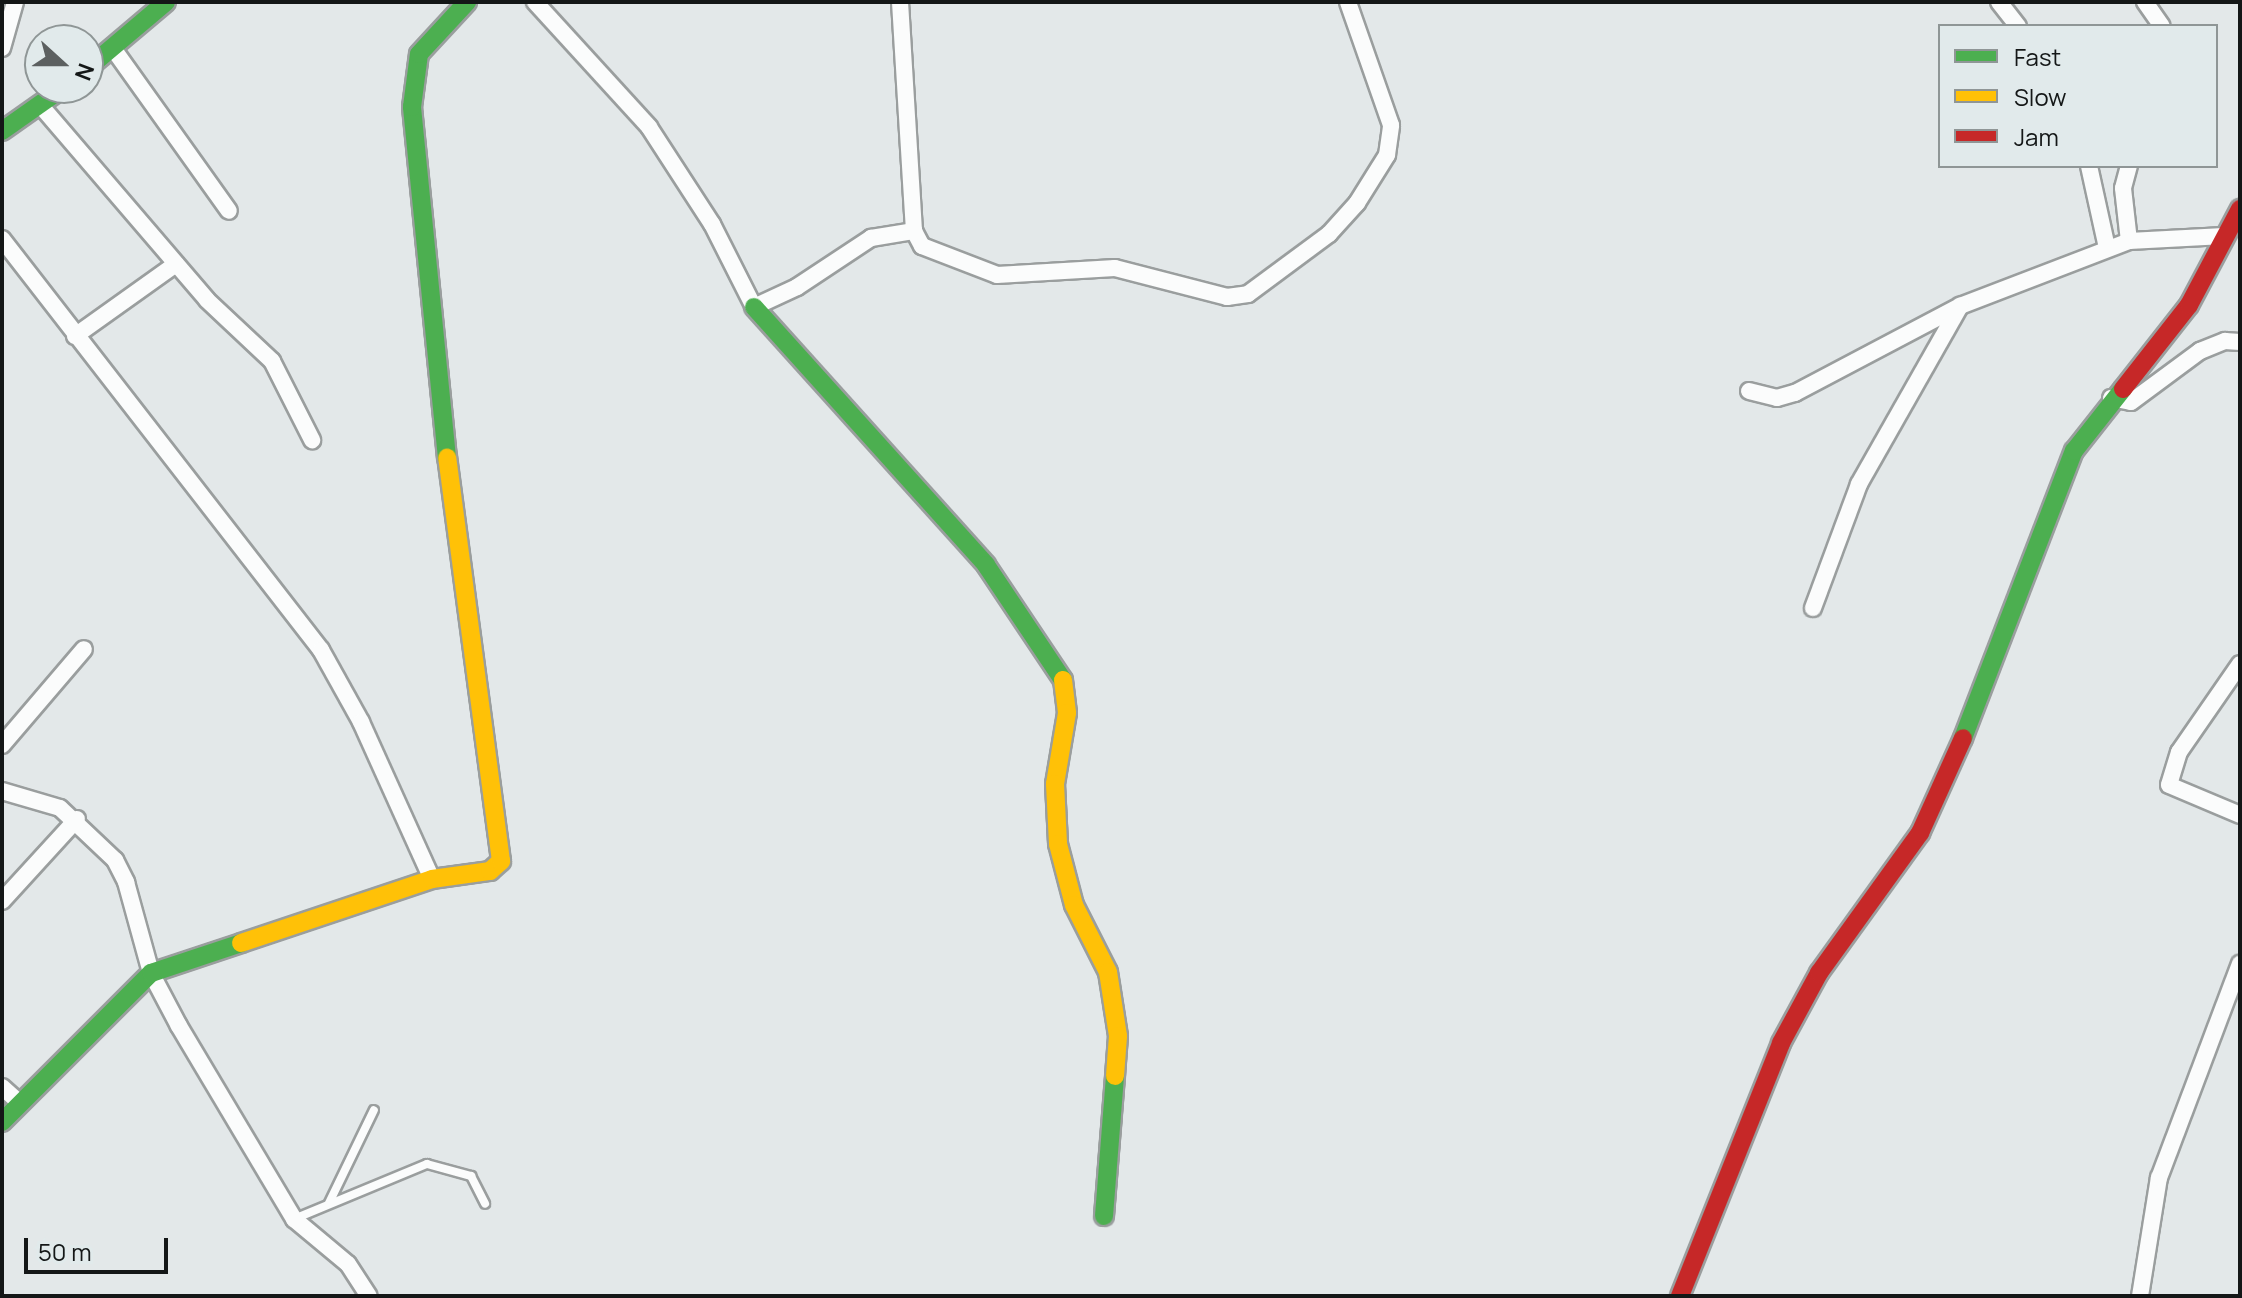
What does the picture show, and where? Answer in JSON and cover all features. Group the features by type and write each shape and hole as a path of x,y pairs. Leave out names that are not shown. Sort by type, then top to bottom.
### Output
{"street":[{"path":"2,48 15,2"},
{"path":"104,54 166,2"},
{"path":"2,1122 151,973 432,879 490,871 501,861 503,849 452,513 412,107 419,54 467,2"},
{"path":"535,2 649,127 712,224 754,307 810,375 905,469 986,565 1066,685 1067,713 1055,784 1058,844 1074,905 1108,972 1118,1036 1104,1216"},
{"path":"900,2 914,231 932,252 997,275 1115,268 1213,294 1248,294 1329,234 1357,203 1387,155 1391,125 1348,2"},
{"path":"1999,2 2016,24"},
{"path":"2145,2 2161,24"},
{"path":"112,47 229,211"},
{"path":"2,131 43,104"},
{"path":"41,106 176,264 272,361 312,440"},
{"path":"2089,168 2107,248"},
{"path":"2128,168 2123,188 2129,241"},
{"path":"1680,1296 1781,1043 1852,921 1929,817 1971,725 2006,617 2064,471 2111,398 2181,317 2240,209"},
{"path":"754,307 797,287 871,238 914,231"},
{"path":"1749,391 1777,398 1795,393 1960,306 2107,248 2129,241 2224,236"},
{"path":"2,239 321,650 368,734 432,879"},
{"path":"75,336 176,264"},
{"path":"1813,608 1859,484 1960,306"},
{"path":"2111,398 2131,402 2200,351 2225,341 2240,342"},
{"path":"2,745 84,649"},
{"path":"2240,664 2183,744 2169,785 2240,815"},
{"path":"2,791 46,800 77,819 122,873 151,973 294,1219 348,1264 369,1296"},
{"path":"2,901 77,819"},
{"path":"2140,1296 2159,1178 2240,964"},
{"path":"2,1087 20,1103"}],"lane":[{"path":"329,1204 374,1110"},
{"path":"294,1219 427,1164 471,1176 485,1204"}],"traffic: fast":[{"path":"104,54 166,2"},
{"path":"447,458 412,107 419,54 467,2"},
{"path":"2,131 40,104"},
{"path":"754,307 986,565 1063,680"},
{"path":"1963,738 2074,451 2123,389"},
{"path":"2,1122 151,973 241,943"},
{"path":"1104,1216 1115,1076"}],"traffic: slow":[{"path":"241,943 432,879 490,871 501,861 447,458"},
{"path":"1063,680 1067,713 1055,784 1058,844 1074,905 1108,972 1118,1036 1115,1076"}],"traffic: jam":[{"path":"2123,389 2189,305 2240,209"},
{"path":"1680,1296 1781,1043 1819,973 1920,833 1963,738"}]}
